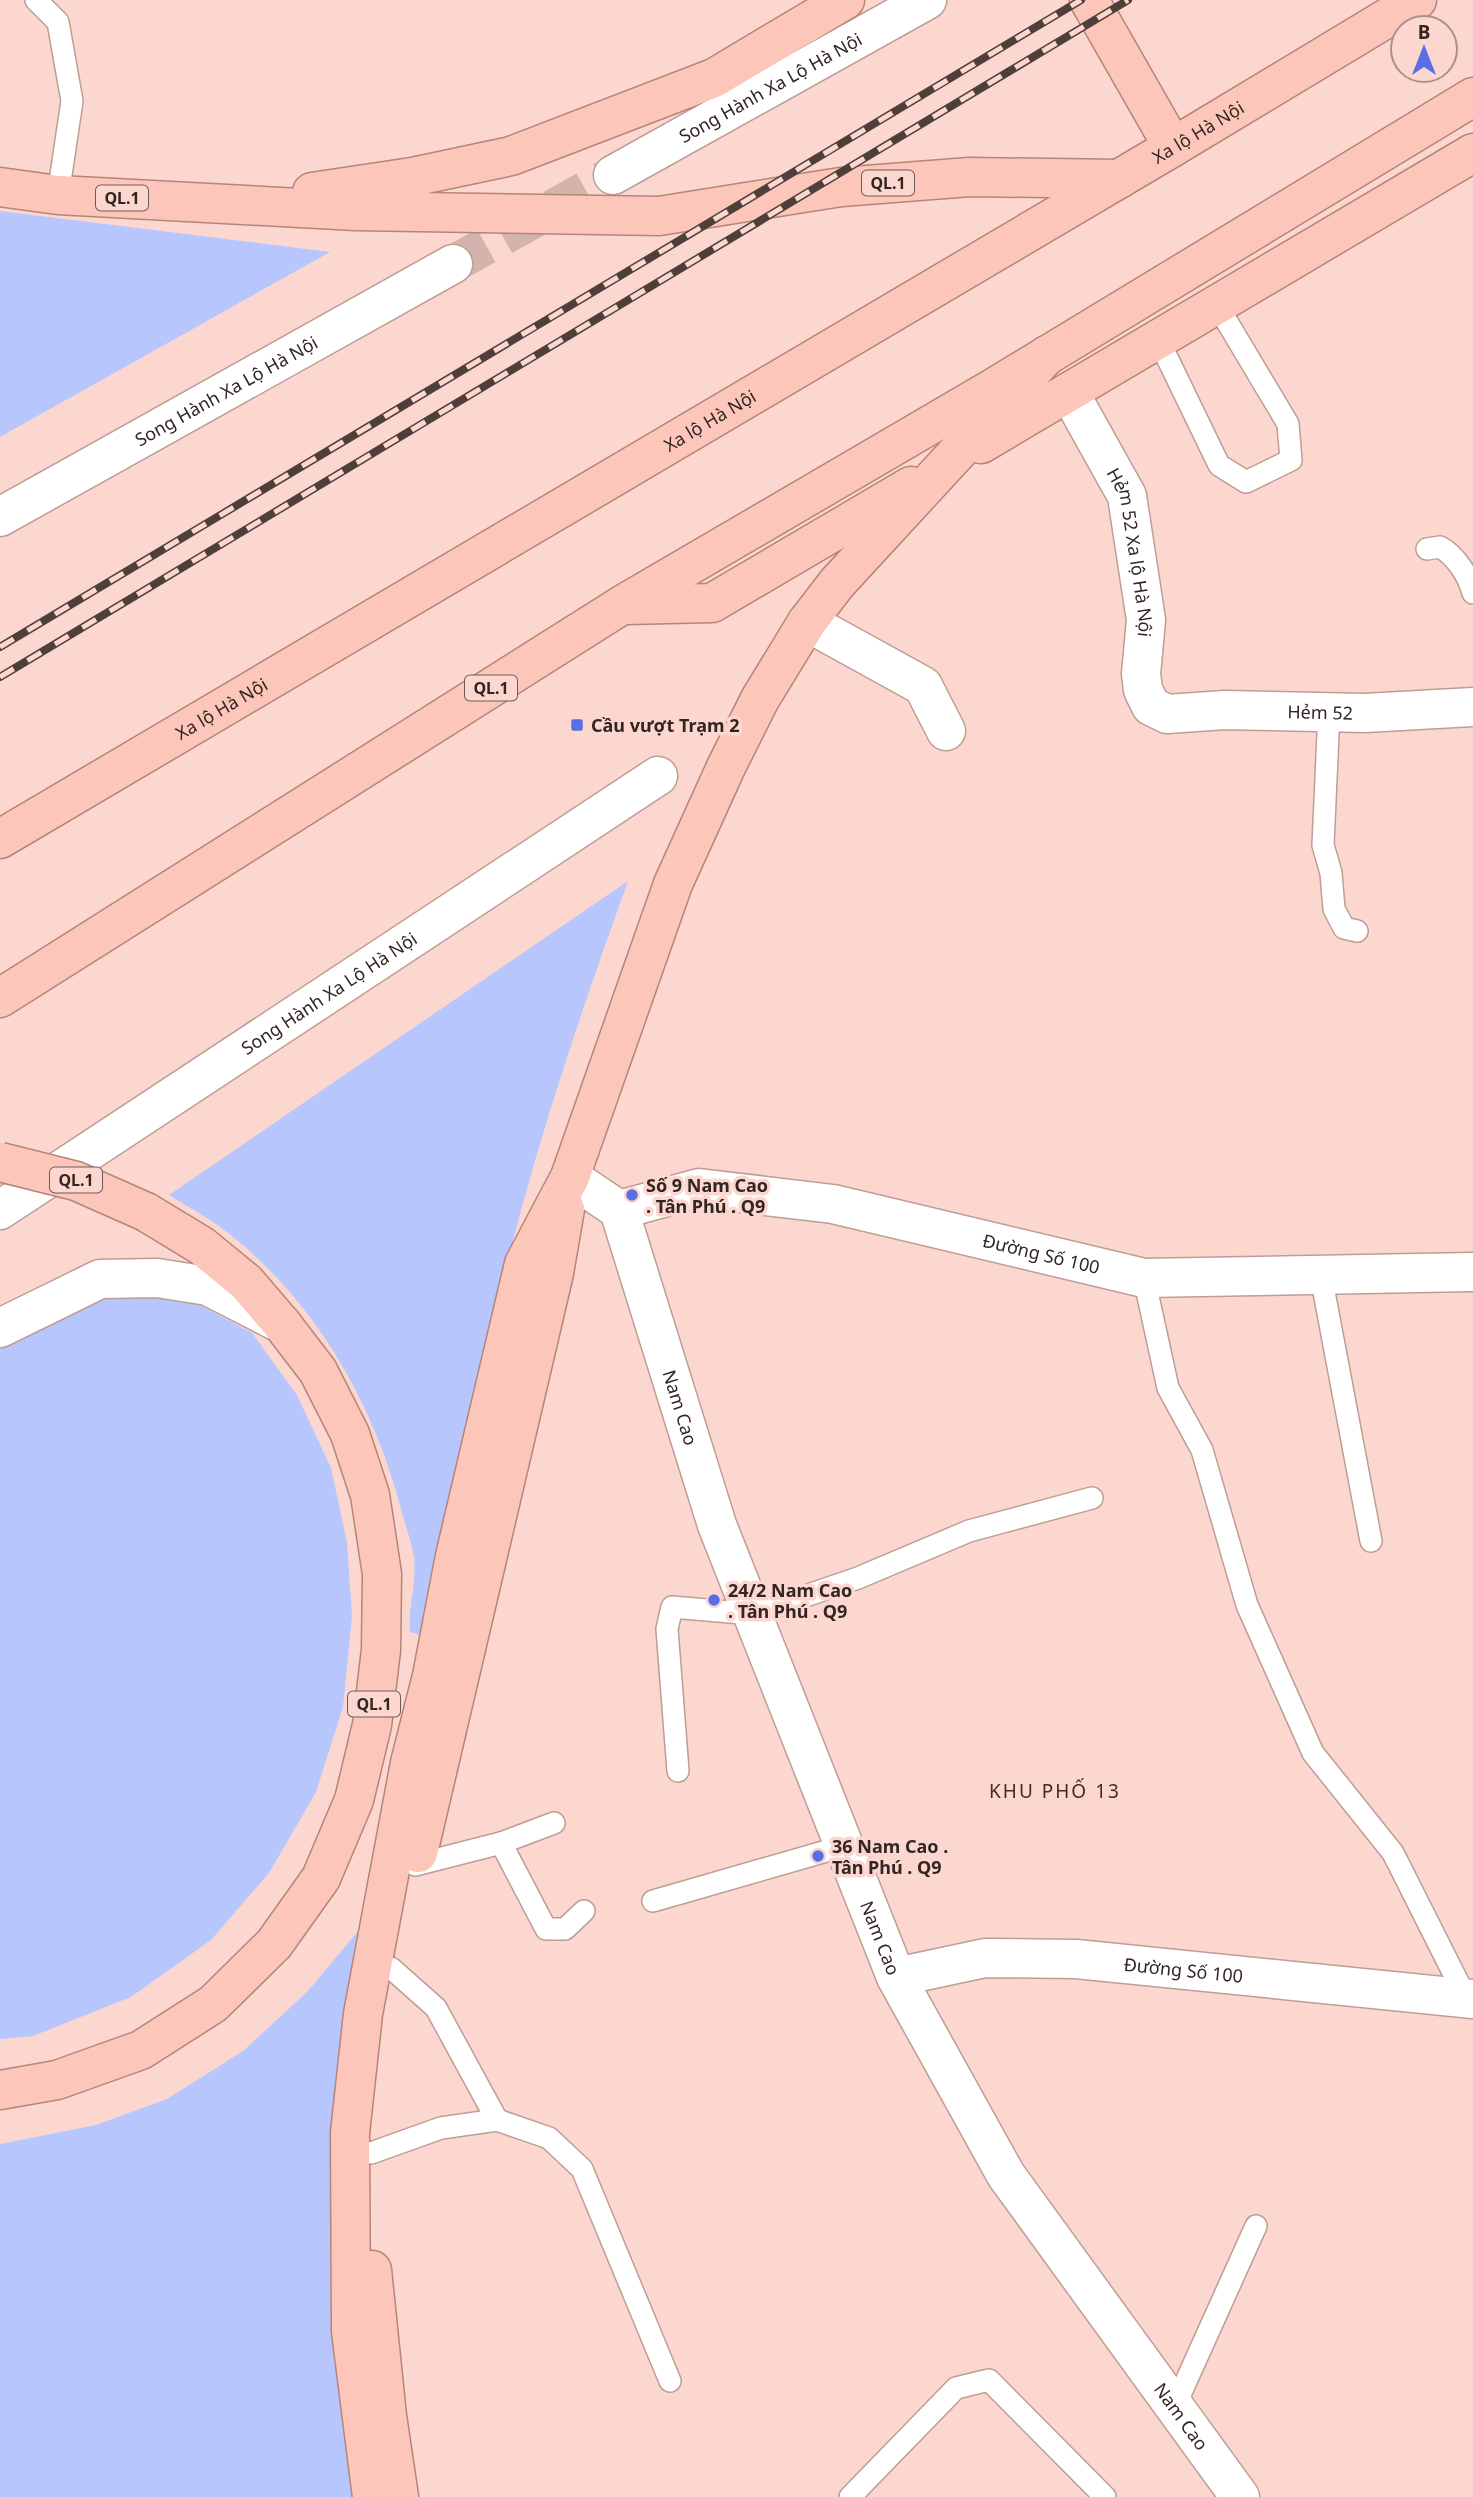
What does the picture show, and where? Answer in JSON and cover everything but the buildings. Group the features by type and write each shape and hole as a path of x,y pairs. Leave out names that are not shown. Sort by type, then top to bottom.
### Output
{"highway":[{"path":"244,205 412,177 511,156 715,78 845,0"},
{"path":"1089,0 1173,147"},
{"name":"Xa lộ Hà Nội","path":"0,839 1119,179 1417,0"},
{"name":"QL.1","path":"0,998 622,605 1456,117 1473,97"},
{"path":"622,605 712,603 1473,153"},
{"name":"QL.1","path":"0,187 58,195 356,211 659,216 841,187 970,177 1119,179"},
{"path":"372,2497 350,2318 350,2133 363,2014 410,1763 432,1676 455,1556 524,1264 570,1177 673,884 760,699 807,622 837,583 1047,355"},
{"name":"QL.1","path":"0,1162 76,1181 146,1212 202,1246 246,1282 318,1371 350,1434 370,1495 382,1574 382,1650 372,1725 354,1800 321,1878 274,1944 213,2004 141,2050 57,2080 0,2090"},
{"path":"399,2497 387,2416 370,2254 371,2153 386,1990 554,1273 570,1177"}],"street":[{"name":"Song Hành Xa Lộ Hà Nội","path":"613,175 927,0"},
{"name":"Song Hành Xa Lộ Hà Nội","path":"0,517 453,264"},
{"name":"Hẻm 52 Xa lộ Hà Nội","path":"1069,392 1127,496 1146,620 1141,674 1143,690 1151,706 1167,714"},
{"path":"807,622 923,686 946,731"},
{"name":"Hẻm 52","path":"1167,714 1225,710 1365,713 1473,707"},
{"name":"Song Hành Xa Lộ Hà Nội","path":"0,1210 658,776"},
{"path":"570,1177 619,1210"},
{"name":"Đường Số 100","path":"619,1210 699,1188 820,1203 929,1226 1144,1278 1473,1272"},
{"name":"Nam Cao","path":"619,1210 717,1525 896,1977 1006,2175 1240,2497"},
{"path":"0,1328 100,1279 157,1278 208,1286 282,1324"},
{"name":"Đường Số 100","path":"896,1977 985,1958 1076,1959 1469,1999"}],"lane":[{"path":"36,0 58,22 72,101 58,195"},
{"path":"1158,340 1219,465 1246,482 1291,460 1288,424 1217,305"},
{"path":"1427,549 1440,547 1452,554 1473,593"},
{"path":"1329,712 1323,845 1331,873 1334,909 1344,928 1357,931"},
{"path":"1321,1276 1371,1541"},
{"path":"1144,1278 1168,1388 1202,1450 1247,1605 1307,1741 1313,1753 1393,1853 1469,1999"},
{"path":"678,1771 667,1629 672,1607 752,1614 858,1578 969,1531 1092,1497"},
{"path":"415,1865 501,1843 554,1823"},
{"path":"501,1843 546,1929 565,1929 584,1911"},
{"path":"653,1902 844,1846"},
{"path":"391,1968 436,2008 497,2120"},
{"path":"371,2153 441,2128 497,2120 549,2138 582,2169 670,2381"},
{"path":"1174,2408 1256,2226"},
{"path":"850,2497 956,2388 989,2380 1105,2497"}],"shaded area":[{"path":"0,211 330,252 0,437"},
{"path":"628,881 572,1041 523,1203 482,1364 421,1635 410,1632 415,1567 411,1542 377,1436 339,1360 289,1291 259,1260 220,1227 169,1195"},
{"path":"116,1282 194,1302 252,1333 297,1395 331,1468 347,1542 352,1616 343,1707 316,1792 269,1873 211,1940 131,1997 33,2036 0,2039 0,1346"},
{"path":"359,1930 336,2125 330,2256 343,2414 357,2497 0,2497 0,2144 96,2125 167,2099 243,2051 307,1992"}],"tunnel":[{"path":"453,264 613,175"}],"railway":[{"path":"0,647 1081,0"},
{"path":"0,677 1128,0"}],"place":[{"name":"Cầu vượt Trạm 2","path":"577,725"},
{"name":"Số 9 Nam Cao . Tân Phú . Q9","path":"632,1195"},
{"name":"24/2 Nam Cao . Tân Phú . Q9","path":"714,1600"},
{"name":"36 Nam Cao . Tân Phú . Q9","path":"818,1856"}],"district":[{"name":"KHU PHỐ 13","path":"1055,1791"}]}
